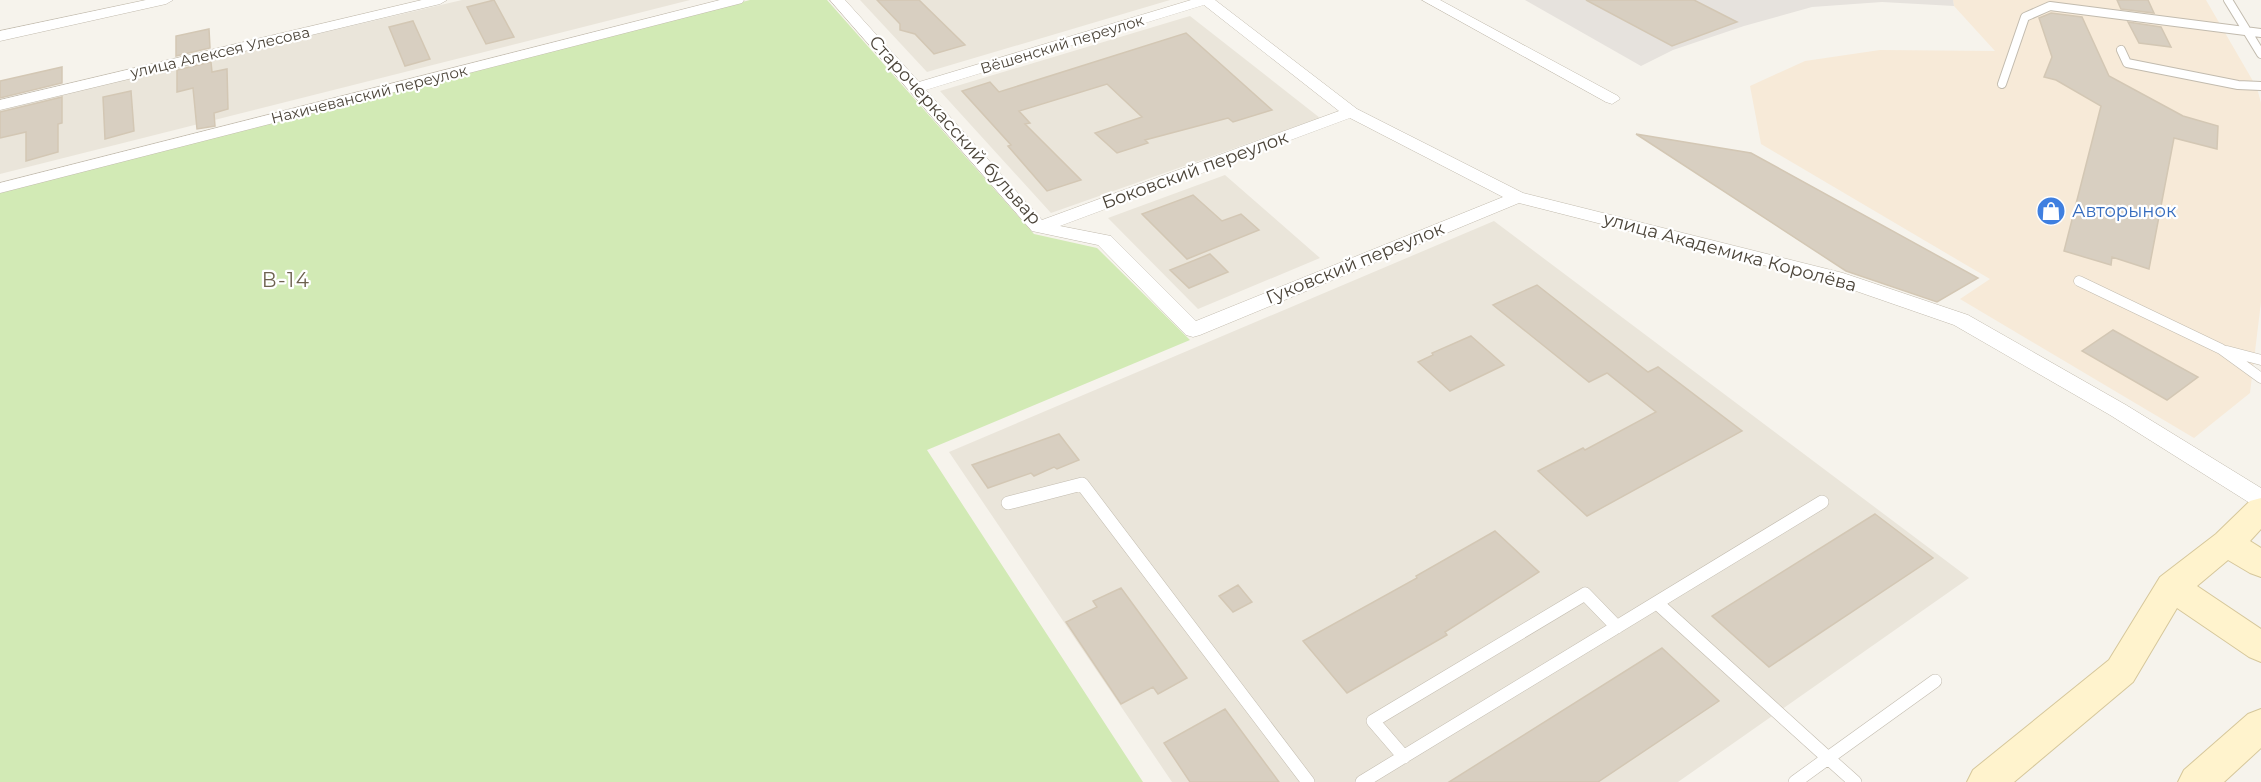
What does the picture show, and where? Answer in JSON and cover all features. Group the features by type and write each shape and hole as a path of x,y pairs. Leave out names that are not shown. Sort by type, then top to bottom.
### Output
{"street":[{"path":"0,36 166,0"},
{"name":"улица Алексея Улесова","path":"0,105 440,0"},
{"name":"Нахичеванский переулок","path":"0,188 737,0"},
{"name":"Старочеркасский бульвар","path":"837,0 918,88 1038,227 1104,240 1193,330"},
{"name":"Вёшенский переулок","path":"918,88 1206,0"},
{"name":"улица Академика Королёва","path":"1206,0 1351,112 1517,196 1836,277 1961,320 2118,410 2261,498"},
{"path":"1430,0 1612,99"},
{"name":"Боковский переулок","path":"1038,227 1351,112"},
{"name":"Гуковский переулок","path":"1193,330 1517,196"},
{"path":"1986,782 2121,671 2172,587 2227,543 2261,510"},
{"path":"2227,543 2261,564"},
{"path":"2172,587 2261,647"},
{"path":"2197,782 2261,725"}],"lane":[{"path":"2228,0 2261,54"},
{"path":"2002,84 2025,17 2050,6 2261,33"},
{"path":"2121,50 2127,63 2238,85 2261,86"},
{"path":"2079,281 2221,349 2261,360"},
{"path":"2221,349 2261,378"},
{"path":"1008,503 1082,484 1308,782"},
{"path":"1362,782 1822,502"},
{"path":"1404,757 1373,721 1585,594 1617,627"},
{"path":"1657,603 1855,782"},
{"path":"1795,782 1935,681"}],"shaded area":[{"path":"462,0 690,0 0,174 0,109"},
{"path":"860,0 1170,0 927,72"},
{"path":"1525,0 1953,0 1954,6 1882,2 1812,7 1744,26 1673,50 1641,66"},
{"name":"Авторынок","path":"1953,0 2206,0 2257,88 2261,103 2261,302 2250,393 2194,438 1960,299 1990,279 1761,144 1750,86 1805,61 1880,50 1995,51 1954,6"},
{"path":"1190,16 1320,118 1051,213 940,91"},
{"path":"1225,175 1320,258 1198,309 1108,218"},
{"path":"1494,221 1969,578 1678,782 1172,782 949,452"}],"green space":[{"path":"750,0 827,0 1034,234 1097,248 1190,340 927,450 1143,782 0,782 0,192"}],"building":[{"path":"494,0 514,37 486,44 467,7"},
{"path":"877,0 919,0 965,45 934,54 915,34 900,30 900,24"},
{"path":"1586,0 1694,0 1737,22 1672,46"},
{"path":"2117,0 2148,0 2154,13 2121,9"},
{"path":"2051,13 2082,17 2109,76 2183,116 2218,126 2217,149 2174,138 2149,269 2112,257 2111,265 2064,251 2101,106 2056,80 2044,77 2052,57 2039,18"},
{"path":"413,21 430,59 405,66 389,27"},
{"path":"2128,22 2161,27 2171,47 2139,43"},
{"path":"209,29 210,48 176,56 176,36"},
{"path":"1186,33 1272,110 1233,122 1228,118 1145,140 1148,143 1117,153 1095,133 1142,117 1107,84 1019,111 1030,123 1025,124 1081,180 1047,191 1008,146 1011,145 962,91 990,82 999,92"},
{"path":"211,62 212,72 227,69 228,109 214,113 215,126 197,129 193,88 177,92 177,70"},
{"path":"62,67 62,83 0,98 0,81"},
{"path":"131,91 134,131 105,139 103,97"},
{"path":"62,97 62,123 58,124 58,152 26,161 26,132 0,138 0,112"},
{"path":"1636,134 1751,153 1978,278 1937,302 1846,271"},
{"path":"1193,195 1222,221 1241,214 1259,230 1187,259 1142,214"},
{"path":"1210,254 1228,272 1189,288 1170,270"},
{"path":"1537,285 1648,372 1658,367 1742,431 1587,516 1538,471 1583,448 1585,450 1656,412 1607,373 1589,382 1493,305"},
{"path":"2113,330 2198,377 2167,400 2082,351"},
{"path":"1471,336 1504,365 1450,391 1418,362 1433,355 1432,353"},
{"path":"1059,434 1079,460 1057,469 1054,467 1034,476 1031,473 988,488 972,465"},
{"path":"1875,514 1933,558 1769,667 1712,616"},
{"path":"1495,531 1539,572 1445,632 1447,635 1347,693 1303,641 1417,578 1416,576"},
{"path":"1238,585 1252,602 1233,612 1219,596"},
{"path":"1121,588 1187,678 1158,694 1153,687 1121,704 1066,622 1097,607 1093,601"},
{"path":"1662,648 1719,701 1598,782 1449,782"},
{"path":"1225,709 1279,782 1190,782 1164,743"}],"place":[{"name":"Авторынок","path":"2051,211"}],"district":[{"name":"В-14","path":"286,280"}]}
